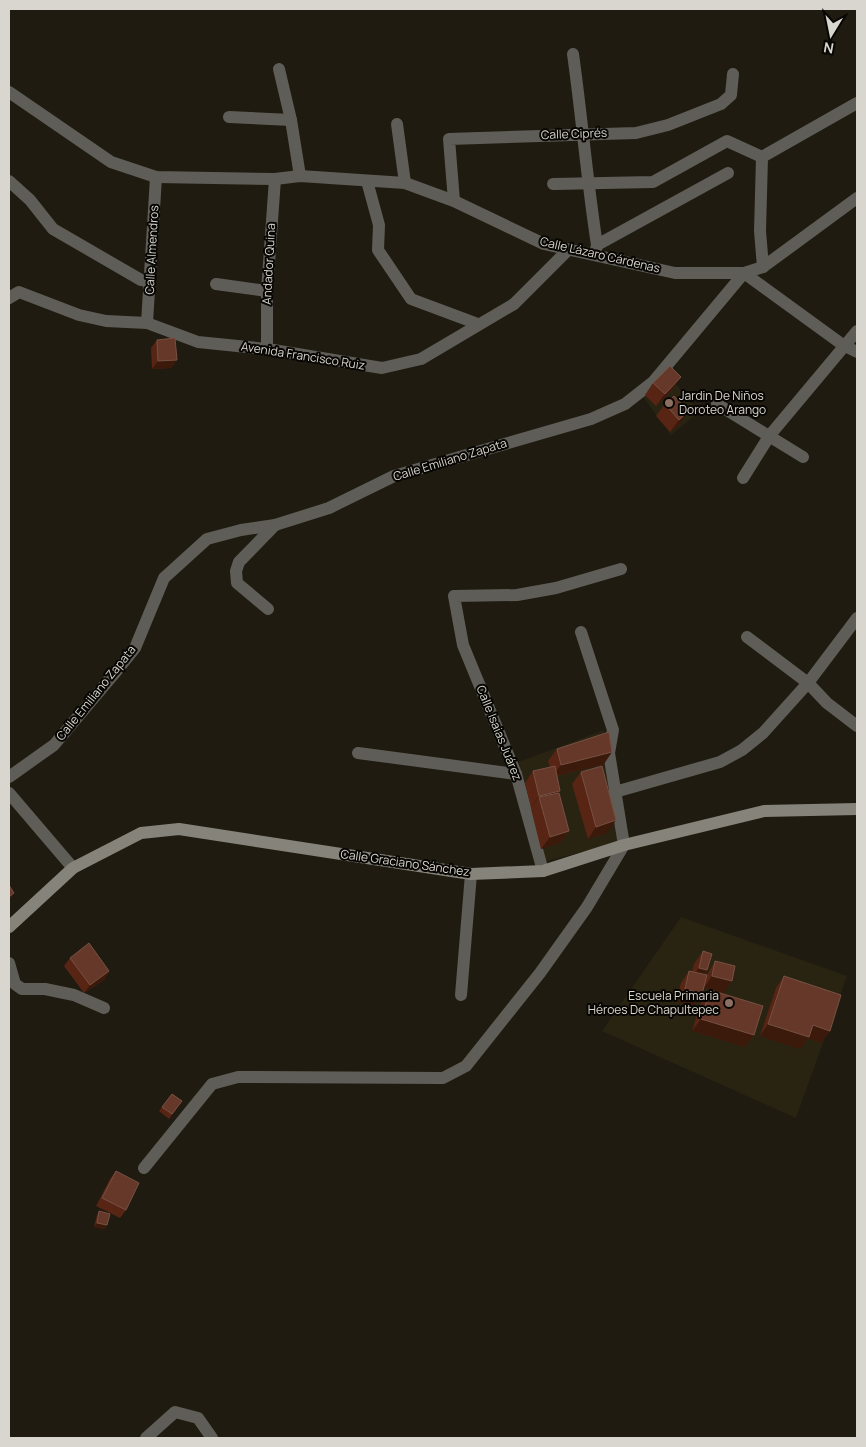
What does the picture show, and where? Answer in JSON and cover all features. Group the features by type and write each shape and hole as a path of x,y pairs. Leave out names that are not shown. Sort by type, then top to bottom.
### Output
{"street":[{"path":"573,54 584,134 587,182 596,249 728,173"},
{"path":"279,69 291,120 300,176"},
{"name":"Calle Ciprés","path":"454,201 450,139 636,133 668,125 721,104 731,95 733,74"},
{"name":"Calle Lázaro Cárdenas","path":"9,92 111,162 156,177 275,180 300,176 405,183 454,201 544,244 568,250 596,249 676,273 744,273 763,267 857,198"},
{"path":"762,157 857,103"},
{"path":"229,117 291,120"},
{"path":"397,124 405,183"},
{"path":"553,184 653,182 727,141 762,157"},
{"path":"762,157 760,231 763,267"},
{"name":"Calle Almendros","path":"147,323 156,177"},
{"name":"Andador Quina","path":"267,349 267,292 275,180"},
{"path":"9,181 30,200 53,229 141,280 150,282"},
{"path":"367,181 378,225 378,250 411,299 478,324"},
{"name":"Avenida Francisco Ruiz","path":"9,298 20,292 79,315 106,321 147,323 198,342 267,349 382,368 421,359 514,304 568,250"},
{"path":"744,273 843,346 857,352"},
{"name":"Calle Emiliano Zapata","path":"9,777 54,745 119,668 135,648 164,578 207,539 241,530 275,525 329,508 394,476 591,419 625,404 654,382 744,273"},
{"path":"216,284 267,292"},
{"path":"743,478 770,435 843,346 857,332"},
{"path":"717,404 803,457"},
{"path":"268,609 237,583 236,571 239,562 275,525"},
{"name":"Calle Isaias Juárez","path":"543,871 516,774 463,645 454,596 517,595 556,588 621,569"},
{"path":"615,792 720,762 742,750 763,733 808,683 857,618"},
{"path":"144,1168 212,1084 238,1077 443,1078 466,1066 540,973 587,907 624,845 609,754 613,730 581,632"},
{"path":"747,637 808,683 827,704 857,726"},
{"path":"358,753 516,774"},
{"path":"9,793 74,868"},
{"name":"Calle Graciano Sánchez","path":"9,927 74,868 141,832 179,829 471,874 543,871 624,845 764,811 857,809"},
{"path":"462,995 471,874"},
{"path":"9,963 15,984 22,989 45,989 74,995 104,1008"},
{"path":"146,1438 176,1412 198,1418 212,1438"}],"shaded area":[{"name":"Jardin De Niños Doroteo Arango","path":"665,371 699,412 671,435 641,394"},
{"path":"604,730 620,842 543,862 516,763"},
{"name":"Escuela Primaria Héroes De Chapultepec","path":"681,917 847,976 796,1118 602,1031"}],"building":[{"path":"175,338 177,360 158,361 157,340"},
{"path":"670,366 681,377 665,394 653,383"},
{"path":"674,396 688,411 679,420 665,404"},
{"path":"609,732 612,752 561,765 557,749"},
{"path":"555,766 560,791 539,796 533,771"},
{"path":"602,766 616,820 596,827 581,772"},
{"path":"559,793 569,831 550,837 539,797"},
{"path":"9,885 14,893 9,897"},
{"path":"89,943 109,971 90,985 70,958"},
{"path":"703,951 712,954 707,970 699,968"},
{"path":"715,961 735,966 732,981 712,976"},
{"path":"689,971 707,975 702,994 685,989"},
{"path":"784,976 841,995 830,1031 813,1025 809,1037 768,1024"},
{"path":"710,990 763,1006 754,1035 701,1019"},
{"path":"172,1094 182,1101 172,1114 162,1107"},
{"path":"116,1171 139,1183 126,1210 102,1198"},
{"path":"99,1211 110,1214 107,1225 97,1223"}],"place":[{"name":"Jardin De Niños Doroteo Arango","path":"669,403"},
{"name":"Escuela Primaria Héroes De Chapultepec","path":"729,1003"}]}
